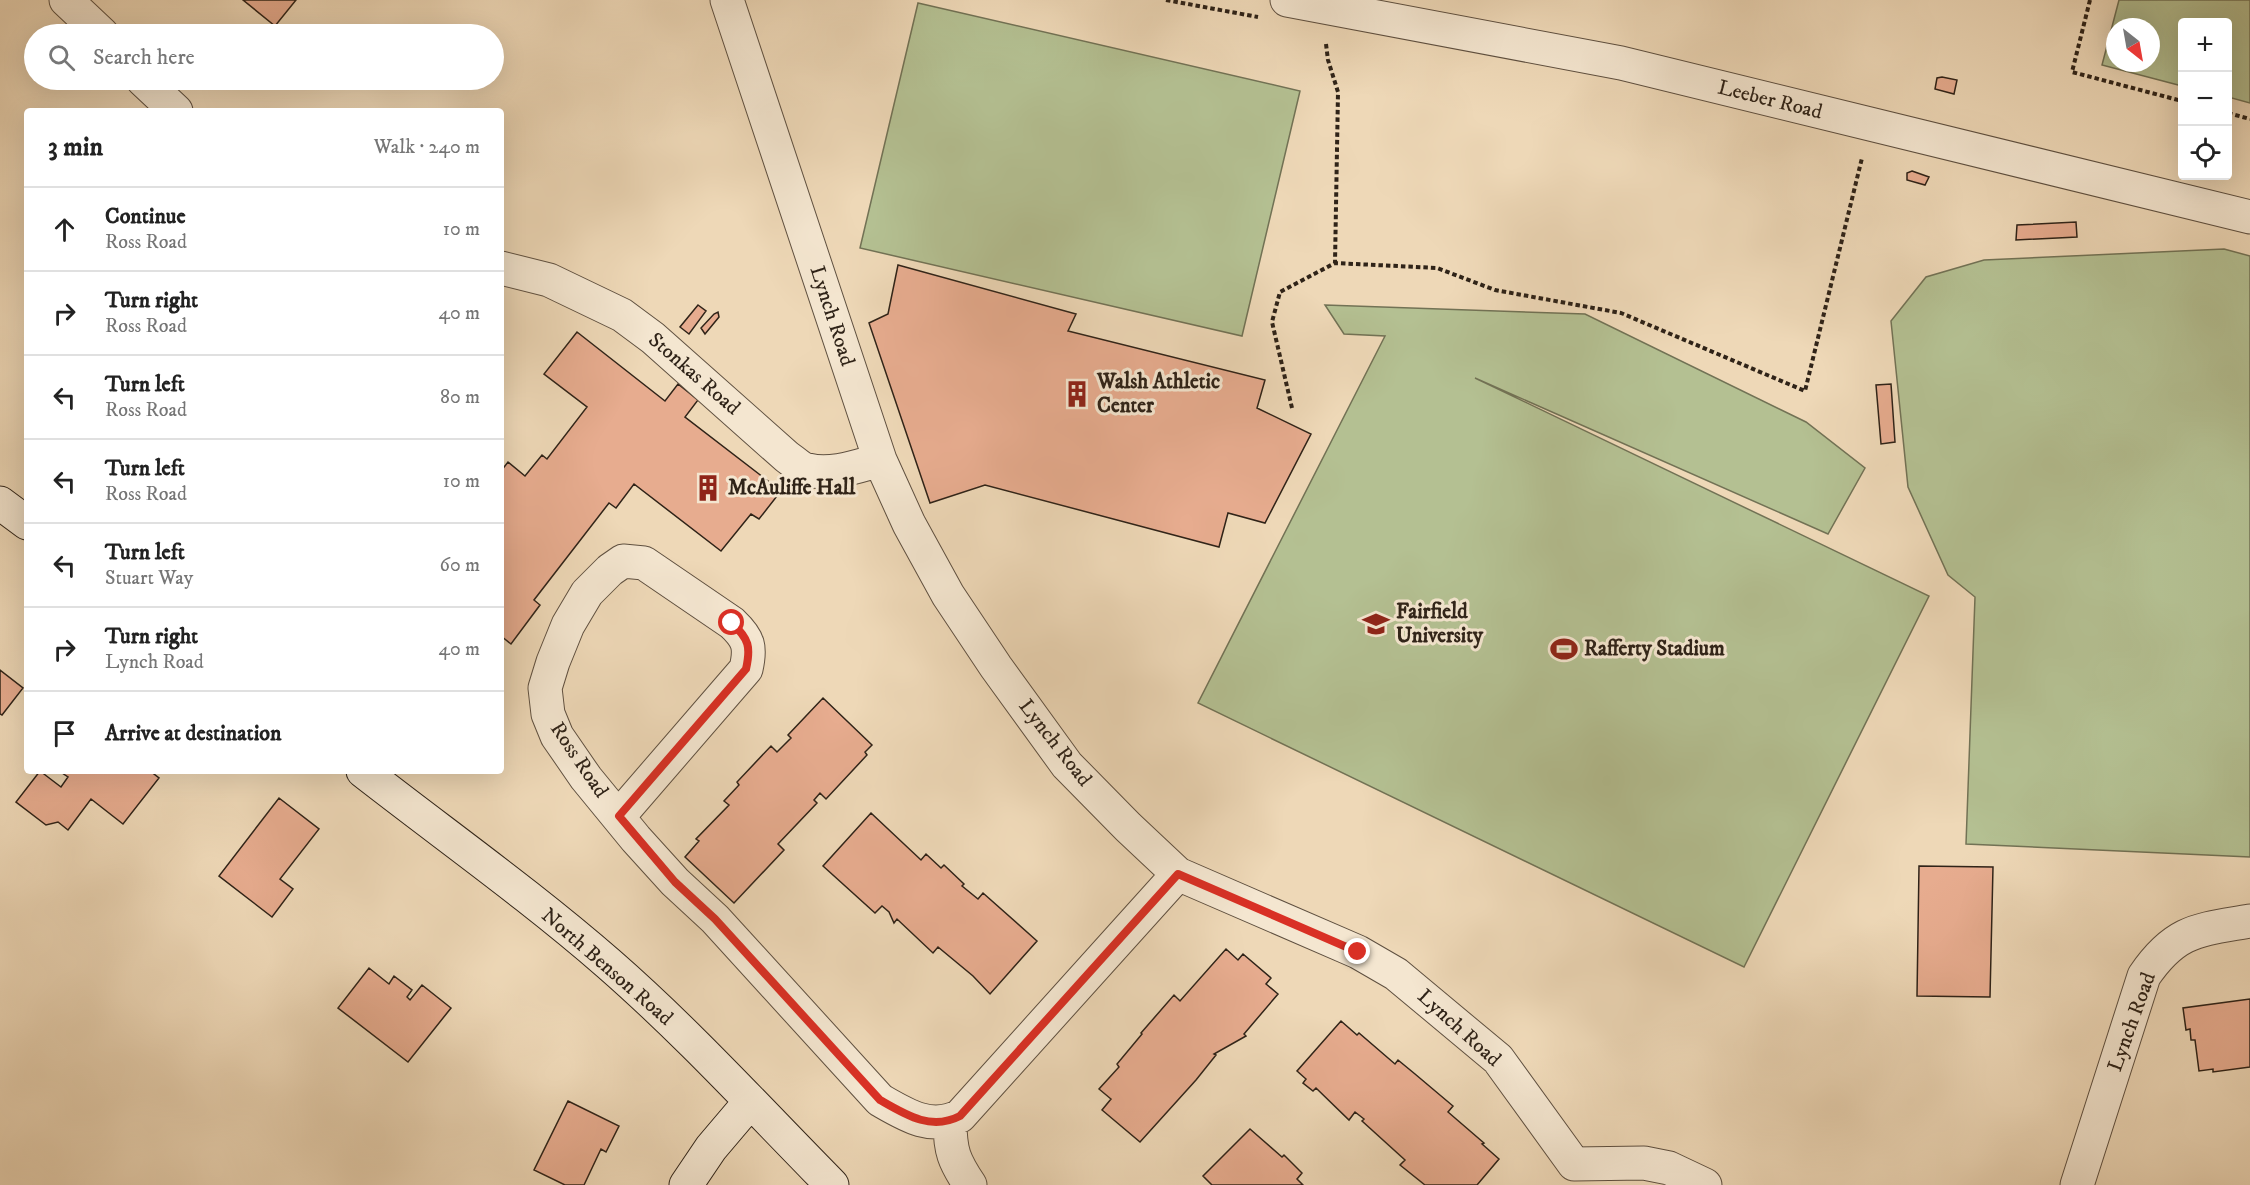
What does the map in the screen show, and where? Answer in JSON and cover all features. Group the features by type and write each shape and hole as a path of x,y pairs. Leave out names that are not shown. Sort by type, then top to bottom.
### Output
{"street":[{"path":"66,0 91,24"},
{"name":"Lynch Road","path":"727,0 880,460 909,524 948,595 1067,765 1178,874 1358,952 1396,974 1498,1059 1565,1175 1644,1164 1669,1168 1705,1185"},
{"name":"Leeber Road","path":"1287,0 1621,63 2250,217"},
{"path":"154,90 173,108"},
{"name":"Stonkas Road","path":"504,269 549,280 622,315 653,338 787,457 806,470 824,472 880,460"},
{"path":"0,503 24,521"},
{"name":"Ross Road","path":"619,816 746,669 749,644 732,623 661,574 644,563 623,561 610,570 587,593 564,634 553,662 545,688 548,714 557,736 586,778 675,882 715,919 880,1100 906,1115 928,1123 950,1122"},
{"name":"North Benson Road","path":"367,774 550,915 610,965 667,1017 832,1185"},
{"path":"970,1185 956,1165 950,1142 950,1122 960,1116 1178,874"},
{"name":"Lynch Road","path":"2078,1185 2144,976 2155,959 2175,941 2197,930 2250,921"},
{"path":"686,1185 711,1149 750,1102"}],"path":[{"path":"2091,0 2072,72 2178,100"},
{"path":"1332,9 1324,28 1328,60 1338,92 1335,263"},
{"path":"2232,114 2250,119"},
{"path":"1292,408 1272,322 1280,292 1335,263 1437,268 1495,290 1622,312 1805,391 1865,149"}],"green space":[{"path":"2119,0 2250,0 2250,103 2232,98 2232,18 2178,18 2178,85 2129,72 2160,72 2160,18 2114,18"},
{"path":"918,3 1300,91 1242,336 860,248"},
{"path":"2106,50 2106,66 2102,65"},
{"path":"2224,249 2250,256 2250,857 1966,844 1975,597 1948,575 1908,487 1891,321 1926,277 1984,260"},
{"name":"Rafferty Stadium","path":"1325,305 1585,314 1806,422 1865,468 1828,534 1475,378 1929,596 1744,967 1198,703 1385,336 1344,334"}],"building":[{"path":"243,0 296,0 277,24 273,24"},
{"path":"1937,78 1957,80 1954,94 1935,89"},
{"path":"1912,171 1929,177 1925,185 1907,180 1907,173"},
{"path":"2076,222 2077,237 2016,240 2017,225"},
{"name":"Walsh Athletic Center","path":"898,265 1076,314 1068,331 1265,380 1257,408 1311,434 1265,523 1228,513 1219,547 985,485 930,503 869,323 888,314"},
{"path":"698,305 706,311 689,334 680,327"},
{"path":"718,312 719,317 705,334 701,328"},
{"name":"McAuliffe Hall","path":"577,332 665,401 678,384 698,400 685,417 781,491 759,519 751,514 721,551 634,484 616,508 609,503 534,600 540,605 511,644 504,638 504,467 508,462 525,476 542,455 547,459 587,407 544,374"},
{"path":"1891,384 1895,442 1881,444 1876,385"},
{"path":"0,670 23,688 2,715 0,714"},
{"path":"823,698 872,745 865,752 867,755 826,799 820,793 814,800 817,803 778,844 784,850 734,903 685,857 699,841 696,839 729,805 724,801 739,785 737,782 771,746 777,752 791,738 788,735"},
{"path":"38,774 44,774 61,787 68,777 64,774 154,774 159,778 123,824 91,799 68,830 58,822 46,825 16,802"},
{"path":"279,798 319,829 280,879 293,889 272,917 219,876"},
{"path":"871,813 921,860 926,854 941,868 944,865 964,884 962,886 978,899 983,893 1037,941 990,994 973,976 938,947 933,953 897,919 894,923 889,912 882,906 875,913 823,866"},
{"path":"1919,866 1993,867 1990,997 1917,996"},
{"path":"1226,949 1238,960 1243,954 1271,978 1266,984 1278,994 1244,1034 1246,1036 1214,1054 1216,1055 1196,1080 1140,1142 1102,1110 1111,1099 1099,1089 1119,1067 1117,1064 1141,1033 1174,995 1180,1001"},
{"path":"369,968 389,984 394,976 412,990 407,997 410,1000 422,985 451,1008 408,1062 338,1008"},
{"path":"2250,999 2250,1067 2213,1072 2213,1069 2199,1071 2195,1040 2191,1040 2190,1029 2186,1030 2183,1008"},
{"path":"1341,1021 1357,1035 1359,1033 1395,1064 1398,1060 1453,1106 1448,1112 1499,1159 1477,1185 1425,1185 1400,1165 1405,1160 1362,1121 1364,1119 1355,1112 1349,1120 1316,1088 1313,1091 1303,1083 1306,1079 1297,1071"},
{"path":"568,1101 619,1126 606,1152 601,1149 584,1185 565,1185 534,1170"},
{"path":"1250,1129 1282,1157 1284,1155 1302,1173 1297,1179 1303,1185 1212,1185 1203,1176"}],"place":[{"name":"Walsh Athletic Center","path":"1077,394"},
{"name":"McAuliffe Hall","path":"708,488"},
{"name":"Fairfield University","path":"1376,624"},
{"name":"Rafferty Stadium","path":"1564,649"}],"route":[{"path":"732,623 749,644 746,669 619,816 675,882 715,919 880,1100 906,1115 928,1123 950,1122 960,1116 1178,874 1358,952"}]}
